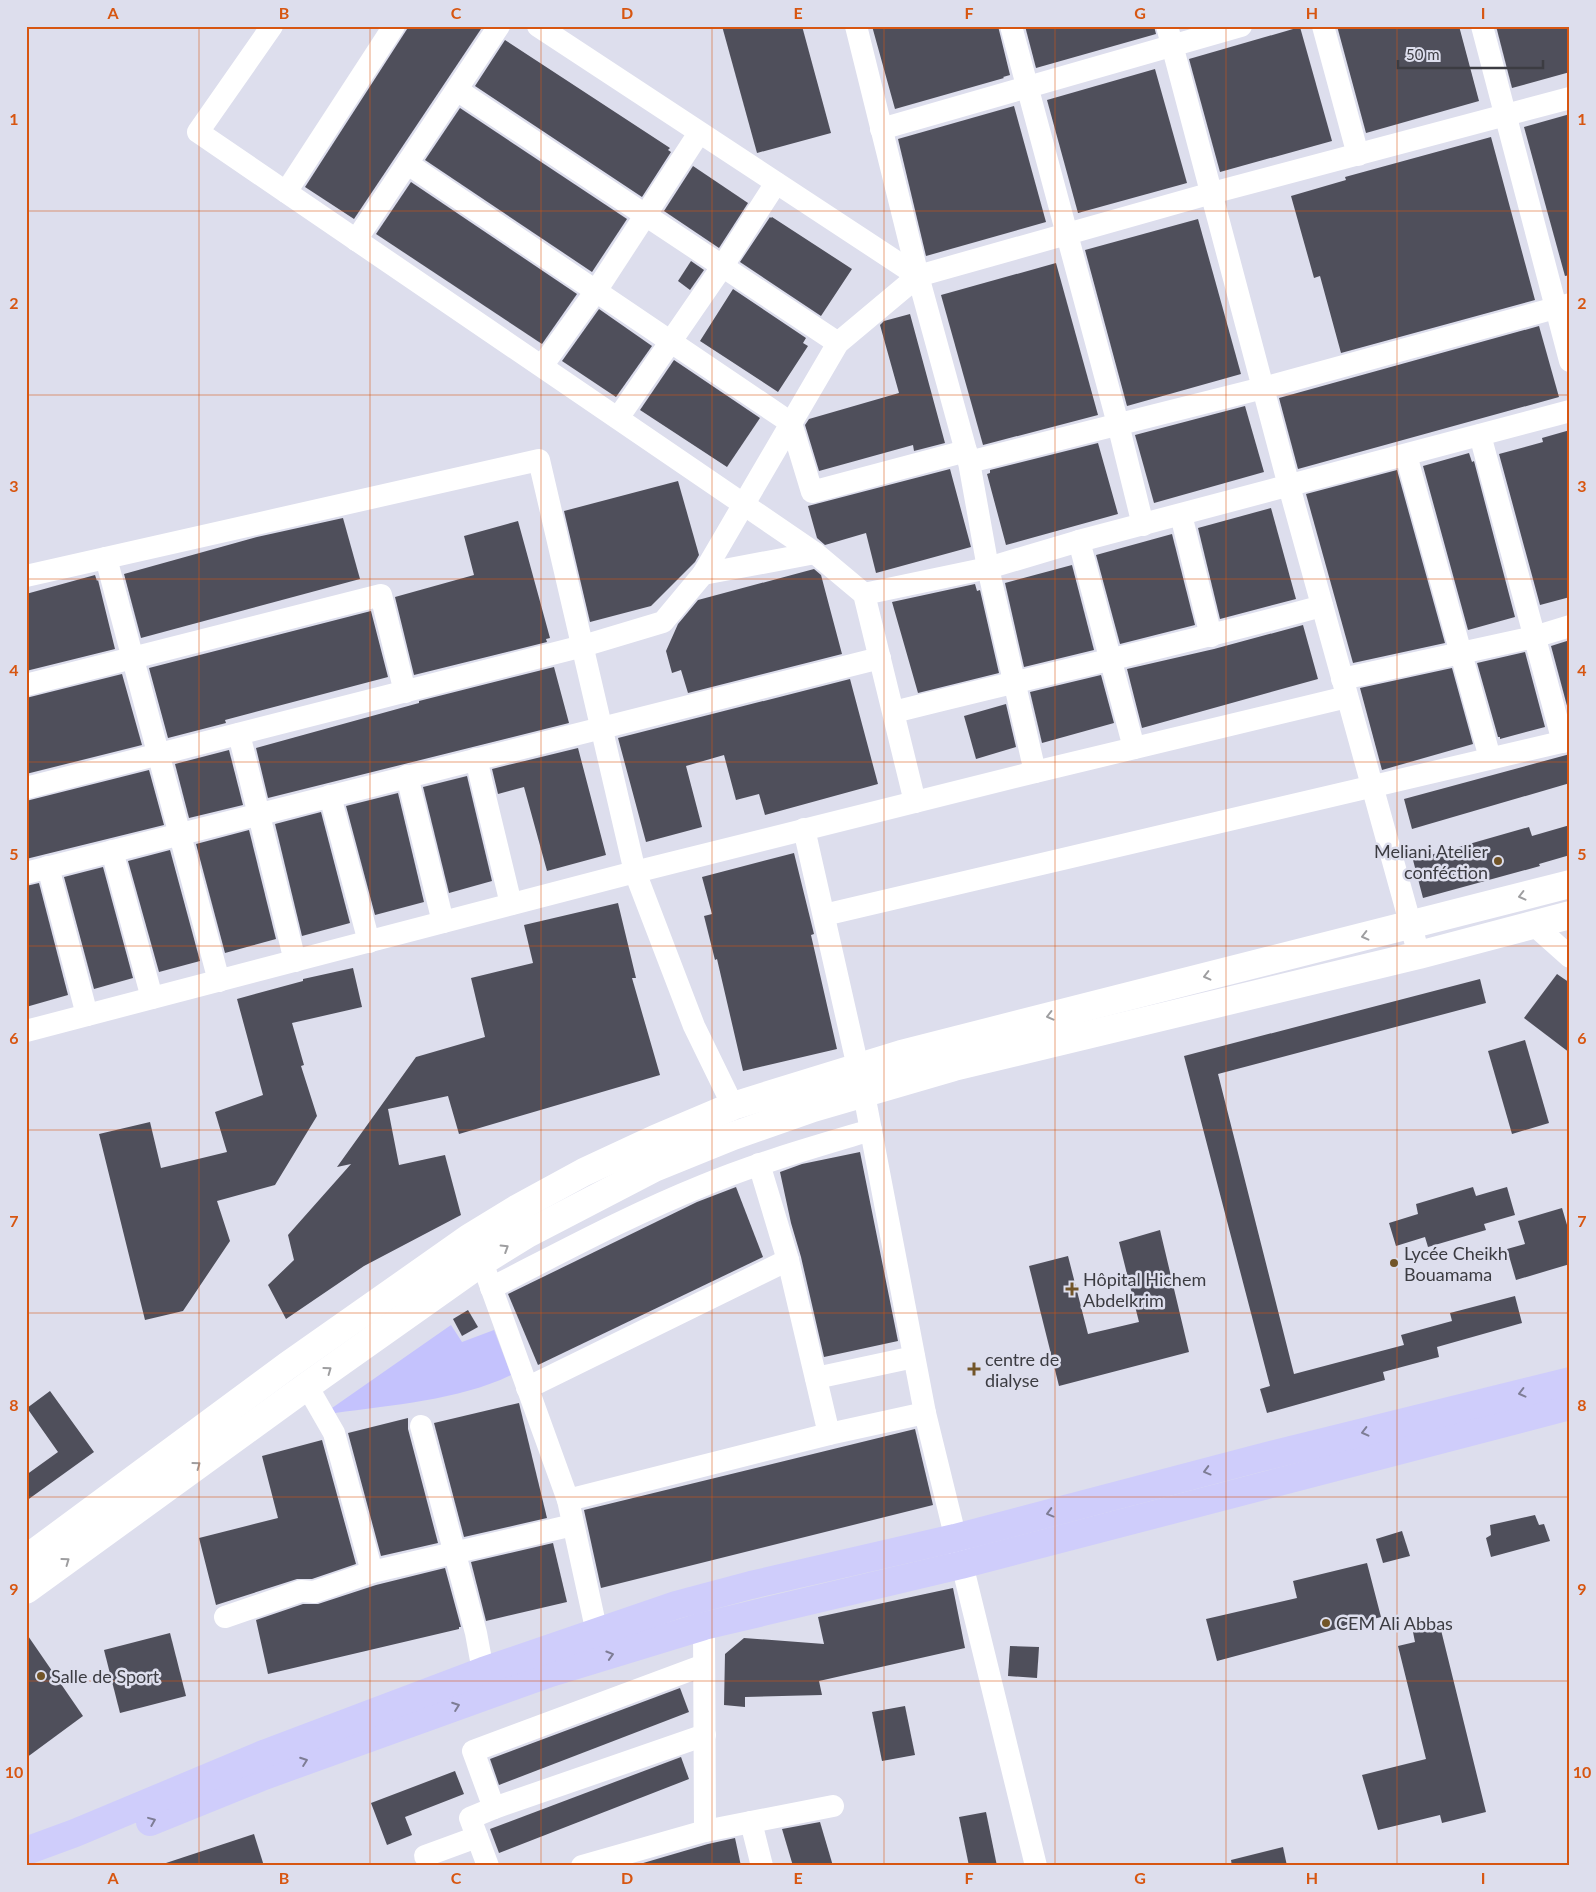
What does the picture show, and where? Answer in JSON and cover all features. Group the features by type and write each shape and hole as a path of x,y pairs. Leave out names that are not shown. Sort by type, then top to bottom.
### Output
{"main road":[{"path":"26,1560 287,1366 469,1238 518,1208 584,1172 655,1139 733,1106 910,1051 1570,884"},
{"path":"26,1590 307,1386 482,1262 535,1230 654,1168 734,1136 813,1108 954,1067 1419,955 1570,915"},
{"path":"26,1851 75,1834 266,1753 483,1671 676,1605 751,1585 955,1538 1269,1455 1570,1381"},
{"path":"42,1866 273,1772 550,1673 704,1626 961,1565 1570,1406"}],"street":[{"path":"272,26 198,132 744,503 816,553 864,594 915,802"},
{"path":"286,192 394,26"},
{"path":"356,240 499,26"},
{"path":"538,26 918,276"},
{"path":"856,26 918,276 967,456 988,568 1035,772"},
{"path":"1010,26 1118,424 1143,525"},
{"path":"881,129 1027,87 1170,36 1241,26"},
{"path":"1324,26 1358,154"},
{"path":"1482,26 1506,115 1563,306 1570,361"},
{"path":"1170,36 1289,486 1419,955"},
{"path":"457,90 838,343"},
{"path":"26,788 583,646 662,622 703,574 838,343 918,276 1212,193 1570,98"},
{"path":"542,366 596,291 699,132"},
{"path":"408,164 791,423 812,492 967,456 1118,424 1264,388 1563,306"},
{"path":"618,418 722,267 776,183"},
{"path":"864,594 988,568 1079,541 1570,411"},
{"path":"824,915 1566,741 1534,637 1480,435"},
{"path":"1406,455 1490,758"},
{"path":"26,576 539,460 635,872 694,1026 733,1106"},
{"path":"1181,515 1211,636"},
{"path":"1079,541 1134,748"},
{"path":"703,574 816,553"},
{"path":"106,558 219,980"},
{"path":"26,685 381,595 405,692"},
{"path":"894,712 1211,636 1322,606"},
{"path":"26,1031 635,872 1134,748 1460,653 1534,637 1570,626"},
{"path":"26,873 880,658"},
{"path":"239,734 295,961"},
{"path":"476,759 511,904"},
{"path":"407,776 443,922"},
{"path":"330,796 368,942"},
{"path":"804,830 864,1094 925,1413 1036,1866"},
{"path":"112,851 152,998"},
{"path":"48,867 87,1015"},
{"path":"1533,924 1570,957"},
{"path":"490,1288 701,1186 759,1164 871,1130"},
{"path":"759,1164 788,1260 828,1434"},
{"path":"469,1238 482,1262 568,1500 597,1633"},
{"path":"527,1388 788,1260"},
{"path":"816,1378 914,1357"},
{"path":"307,1386 334,1433 372,1572"},
{"path":"568,1500 828,1434 925,1413"},
{"path":"421,1426 476,1633 483,1671"},
{"path":"225,1617 301,1591 314,1592 372,1572 455,1554 573,1524"},
{"path":"704,1626 705,1831"},
{"path":"494,1808 473,1751 704,1665"},
{"path":"488,1866 470,1818 705,1735"},
{"path":"582,1866 705,1831 833,1806"},
{"path":"751,1822 762,1866"},
{"path":"425,1856 477,1837"}],"shaded area":[{"path":"451,1325 462,1342 494,1330 511,1375 448,1396 335,1413 332,1408"}],"building":[{"path":"409,26 483,26 354,219 305,187"},
{"path":"722,26 802,26 831,133 757,153"},
{"path":"872,26 998,26 1010,75 895,109"},
{"path":"1025,26 1154,26 1156,34 1036,68"},
{"path":"1337,26 1459,26 1479,101 1366,133"},
{"path":"1496,26 1570,26 1570,72 1512,88"},
{"path":"1300,27 1332,141 1220,172 1189,59"},
{"path":"505,40 670,148 668,150 671,152 642,197 475,86"},
{"path":"1155,69 1187,183 1078,213 1047,100"},
{"path":"1014,106 1046,222 926,256 898,139"},
{"path":"460,108 627,219 592,272 425,160"},
{"path":"1570,114 1570,275 1565,276 1524,127"},
{"path":"1491,137 1535,300 1341,353 1320,276 1314,278 1291,196 1346,180 1345,177"},
{"path":"693,166 748,203 719,248 664,211"},
{"path":"411,182 577,294 542,344 376,234"},
{"path":"770,217 852,269 821,316 740,262"},
{"path":"1198,219 1241,374 1127,406 1085,250"},
{"path":"691,261 704,270 690,290 678,281"},
{"path":"1056,263 1098,415 983,445 941,295"},
{"path":"733,289 806,338 803,343 808,346 778,392 700,341"},
{"path":"599,309 652,346 616,397 562,361"},
{"path":"910,314 945,443 914,451 913,445 819,471 805,425 809,419 899,393 880,325 884,321"},
{"path":"1539,326 1559,397 1298,469 1279,398"},
{"path":"674,360 760,418 727,467 640,410"},
{"path":"1245,406 1264,472 1154,503 1135,435"},
{"path":"1570,430 1570,597 1540,605 1499,454 1543,442 1542,438"},
{"path":"1098,443 1118,514 1006,545 987,474 990,473 990,470"},
{"path":"1469,453 1472,462 1474,461 1515,617 1468,630 1423,466"},
{"path":"950,469 971,547 876,573 866,533 825,545 817,538 808,506"},
{"path":"1397,470 1445,643 1353,663 1306,494"},
{"path":"678,481 699,555 695,562 651,606 590,622 564,511"},
{"path":"1271,508 1296,599 1220,619 1198,528"},
{"path":"343,518 360,579 141,638 124,574 257,537"},
{"path":"518,521 550,638 546,639 547,642 414,675 395,597 474,575 464,536"},
{"path":"1172,534 1195,625 1120,644 1096,555"},
{"path":"1072,565 1094,650 1024,667 1005,583"},
{"path":"814,569 821,575 842,654 688,693 681,670 672,673 666,651 678,624 698,600"},
{"path":"95,575 98,580 115,649 26,671 26,594"},
{"path":"975,584 977,591 980,590 999,673 918,693 892,602"},
{"path":"371,611 388,677 225,720 226,723 168,738 149,668"},
{"path":"1303,625 1318,679 1142,728 1127,669 1214,649"},
{"path":"1570,640 1570,717 1551,646"},
{"path":"1525,652 1545,727 1500,739 1477,663"},
{"path":"554,667 569,723 268,798 256,748 419,703 419,701"},
{"path":"1452,668 1473,744 1382,770 1360,688"},
{"path":"122,674 142,745 26,774 26,698"},
{"path":"1101,675 1114,723 1042,743 1030,692"},
{"path":"850,679 878,784 765,815 759,794 736,800 724,755 686,766 702,827 646,842 618,738"},
{"path":"1006,704 1016,747 976,759 964,716"},
{"path":"578,748 606,855 547,871 524,787 498,794 492,769"},
{"path":"229,750 243,805 189,818 175,764"},
{"path":"1570,754 1570,783 1412,829 1404,799"},
{"path":"149,770 164,825 26,859 26,801"},
{"path":"467,776 492,881 449,893 423,787"},
{"path":"398,793 424,902 375,915 346,806"},
{"path":"321,812 350,923 302,936 275,824"},
{"path":"1570,825 1570,855 1539,864 1540,866 1423,898 1413,860 1529,827 1532,836"},
{"path":"249,830 276,939 225,953 196,844"},
{"path":"170,850 200,961 159,972 128,861"},
{"path":"794,853 814,934 811,935 837,1049 743,1071 717,959 715,960 704,916 712,914 702,877"},
{"path":"103,867 133,978 94,989 64,877"},
{"path":"39,883 68,995 26,1007 26,886"},
{"path":"618,903 636,978 632,978 660,1075 459,1134 448,1096 388,1109 399,1165 445,1155 461,1215 364,1266 286,1319 268,1285 294,1260 288,1235 351,1164 337,1167 416,1057 485,1037 471,978 533,963 524,925"},
{"path":"353,968 362,1007 292,1023 304,1065 301,1066 317,1116 275,1185 217,1201 230,1241 183,1311 145,1320 99,1134 150,1122 161,1168 227,1152 215,1112 263,1095 237,999 303,981 303,979"},
{"path":"1557,974 1570,983 1570,1053 1524,1018"},
{"path":"1480,979 1486,1003 1218,1074 1294,1374 1404,1345 1401,1335 1452,1321 1450,1313 1515,1296 1522,1323 1437,1347 1439,1357 1383,1372 1385,1380 1267,1413 1260,1389 1270,1386 1184,1056"},
{"path":"1525,1040 1549,1123 1512,1134 1488,1051"},
{"path":"860,1152 898,1341 824,1357 780,1172 802,1164"},
{"path":"736,1187 763,1257 538,1365 508,1294 697,1202"},
{"path":"1473,1187 1476,1196 1507,1187 1515,1215 1484,1224 1486,1230 1428,1247 1425,1237 1396,1246 1389,1223 1418,1214 1416,1204"},
{"path":"1562,1208 1570,1235 1570,1264 1516,1280 1507,1249 1525,1244 1518,1221"},
{"path":"1160,1230 1189,1352 1059,1386 1029,1266 1068,1256 1088,1334 1139,1322 1119,1242"},
{"path":"468,1310 478,1327 462,1336 453,1319"},
{"path":"50,1391 94,1452 26,1501 26,1475 58,1452 27,1408"},
{"path":"519,1403 547,1518 464,1537 434,1423"},
{"path":"408,1418 408,1429 438,1543 381,1556 348,1433"},
{"path":"915,1429 933,1505 601,1588 584,1510"},
{"path":"322,1440 356,1564 312,1579 297,1579 216,1605 199,1538 278,1518 262,1456"},
{"path":"1535,1515 1539,1525 1544,1524 1550,1541 1491,1557 1486,1538 1491,1535 1490,1525"},
{"path":"1402,1531 1410,1556 1383,1563 1376,1539"},
{"path":"553,1543 567,1602 486,1621 471,1562"},
{"path":"1367,1563 1381,1617 1217,1661 1206,1619 1297,1598 1293,1581"},
{"path":"445,1568 461,1627 459,1629 268,1674 256,1620 303,1604 318,1604 376,1585"},
{"path":"953,1588 965,1648 819,1681 822,1695 745,1697 745,1707 724,1705 725,1654 744,1638 824,1644 818,1617"},
{"path":"1440,1626 1486,1812 1442,1823 1440,1815 1378,1830 1362,1775 1426,1759 1398,1646 1415,1642 1413,1632"},
{"name":"Salle de Sport","path":"26,1633 83,1716 26,1758"},
{"path":"170,1633 186,1696 120,1713 104,1650"},
{"path":"1010,1646 1039,1647 1037,1678 1008,1676"},
{"path":"680,1688 689,1712 499,1785 490,1759"},
{"path":"905,1706 915,1755 882,1761 872,1712"},
{"path":"681,1757 689,1779 499,1853 490,1829"},
{"path":"455,1771 464,1794 405,1817 412,1835 387,1845 371,1803"},
{"path":"986,1812 997,1866 969,1866 959,1817"},
{"path":"820,1822 833,1866 793,1866 782,1829"},
{"path":"254,1834 264,1866 167,1866 166,1863"},
{"path":"735,1838 741,1866 633,1866 708,1844"},
{"path":"1283,1847 1287,1866 1232,1866 1231,1860"}],"place":[{"name":"Meliani Atelier conféction","path":"1498,861"},
{"name":"Lycée Cheikh Bouamama","path":"1394,1263"},
{"name":"Hôpital Hichem Abdelkrim","path":"1072,1289"},
{"name":"centre de dialyse","path":"974,1369"},
{"name":"CEM Ali Abbas","path":"1326,1623"},
{"name":"Salle de Sport","path":"41,1676"}]}
